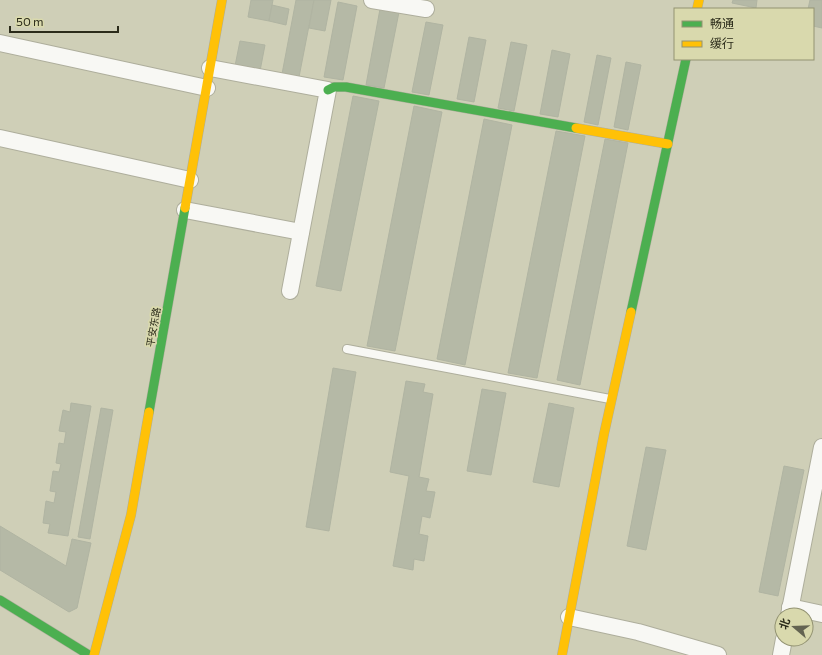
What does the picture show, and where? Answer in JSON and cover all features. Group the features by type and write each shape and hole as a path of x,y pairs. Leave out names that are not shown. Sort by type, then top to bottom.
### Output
{"street":[{"name":"平安东路","path":"94,655 131,515 222,0"},
{"path":"372,0 426,9"},
{"path":"0,43 206,88"},
{"path":"562,655 612,399 686,60"},
{"path":"210,68 328,90 334,88 346,88 668,144"},
{"path":"290,291 328,90"},
{"path":"0,138 190,180"},
{"path":"185,210 301,232"},
{"path":"790,607 822,447"},
{"path":"0,600 89,655"},
{"path":"569,618 638,632 718,655"}],"lane":[{"path":"347,349 612,399"}],"building":[{"path":"251,0 273,0 269,21 248,17"},
{"path":"296,0 314,0 299,77 282,74"},
{"path":"314,0 331,0 325,31 309,28"},
{"path":"733,0 757,0 756,8 732,3"},
{"path":"810,0 822,0 822,28 814,26 814,8 808,8"},
{"path":"338,2 357,6 343,80 324,77"},
{"path":"272,5 289,9 286,25 269,21"},
{"path":"380,9 399,12 384,88 366,85"},
{"path":"426,22 443,25 429,95 412,92"},
{"path":"469,37 486,40 474,102 457,99"},
{"path":"240,41 265,45 260,71 235,66"},
{"path":"511,42 527,45 514,111 498,108"},
{"path":"552,50 570,54 558,117 540,114"},
{"path":"597,55 611,58 598,125 584,122"},
{"path":"626,62 641,65 628,130 614,127"},
{"path":"353,96 379,101 341,291 316,286"},
{"path":"414,106 442,112 395,351 367,346"},
{"path":"484,119 512,125 465,365 437,359"},
{"path":"556,131 585,136 537,378 508,373"},
{"path":"605,139 628,143 580,385 557,380"},
{"path":"333,368 356,372 329,531 306,527"},
{"path":"406,381 425,384 423,392 433,394 419,477 429,479 426,491 435,492 430,518 422,516 419,534 428,536 424,561 414,559 413,570 393,566 409,476 390,472"},
{"path":"482,389 506,393 491,475 467,471"},
{"path":"71,403 91,406 68,536 48,533 50,524 43,523 46,501 54,503 56,492 50,491 53,471 59,472 61,464 56,463 59,443 64,444 66,432 59,431 63,410 70,412"},
{"path":"549,403 574,408 559,487 533,482"},
{"path":"101,408 113,410 90,539 78,537"},
{"path":"646,447 666,450 646,550 627,546"},
{"path":"784,466 804,470 778,596 759,592"},
{"path":"0,526 66,566 72,539 91,543 77,608 69,612 0,570"}],"traffic: fast":[{"path":"631,312 686,60"},
{"path":"328,90 334,87 346,87 576,128"},
{"path":"149,412 185,208"},
{"path":"0,600 89,655"}],"traffic: slow":[{"path":"185,208 222,0"},
{"path":"697,8 699,0"},
{"path":"576,128 668,144"},
{"path":"562,655 604,434 631,312"},
{"path":"94,655 131,515 149,412"}]}
